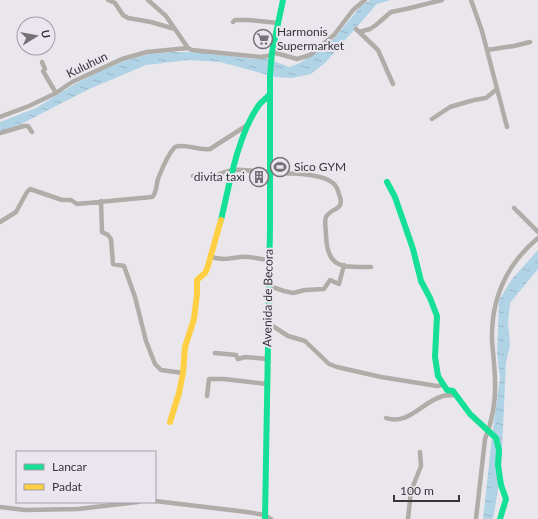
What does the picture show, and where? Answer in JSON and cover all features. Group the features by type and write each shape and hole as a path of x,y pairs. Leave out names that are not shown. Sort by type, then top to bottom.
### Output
{"street":[{"path":"108,0 115,3 123,15 128,18 175,29"},
{"path":"148,0 166,16 188,48"},
{"path":"272,55 283,0"},
{"name":"Kuluhun","path":"0,117 29,106 56,93 72,82 122,59 147,52 188,48 192,50 261,57 272,55 297,58 310,55 334,35 353,10 365,0"},
{"path":"393,84 378,50 357,31 370,29 391,12 442,0"},
{"path":"471,0 507,127"},
{"path":"233,22 235,20 248,20 278,23"},
{"path":"486,50 530,42"},
{"name":"Avenida de Becora","path":"265,517 270,76 272,55"},
{"path":"42,62 45,69 43,71 56,93"},
{"path":"432,119 450,107 486,98 497,89"},
{"path":"170,422 179,393 183,373 185,347 194,319 197,280 206,272 211,257 234,170 249,124 262,101 270,94"},
{"path":"0,222 16,212 30,189 62,200 71,200 77,204 152,197 154,195 158,179 175,148 181,146 202,149 210,148 249,124"},
{"path":"0,133 24,126 28,126 32,132"},
{"path":"193,176 211,177 234,170 307,174 326,179 337,187 341,198 340,206 326,218 326,244 328,254 334,262 355,266 371,266"},
{"path":"387,182 413,248 421,280 430,298 436,316 437,330 435,357 438,376 447,390 453,391 470,414 496,438 499,450 498,465 501,485 506,499 500,519"},
{"path":"101,201 102,232 108,235 111,239 113,264 124,266 130,281 146,341 155,364 161,370 183,373"},
{"path":"514,208 538,232"},
{"path":"476,519 485,439 493,406 496,384 492,338 497,297 510,270 526,249 538,238"},
{"path":"211,257 231,260 240,257 269,260"},
{"path":"268,286 293,293 305,290 324,289 330,280 339,284 344,264"},
{"path":"268,323 288,336 304,342 329,364 337,367 410,382 437,386 443,385"},
{"path":"215,353 236,355 238,359 245,357 267,359"},
{"path":"207,396 209,379 224,379 267,384"},
{"path":"386,418 393,420 404,418 442,396 456,395"},
{"path":"408,519 411,491 422,466 420,452"},
{"path":"156,501 271,519"},
{"path":"0,507 25,510 78,509 129,503"}],"water":[{"path":"370,0 391,0 377,4 325,63 311,74 292,78 275,77 220,62 189,60 146,65 87,90 21,124 0,132 0,122 36,108 98,72 121,62 149,54 196,52 255,59 266,58 289,67 300,63 333,40 361,6"},
{"path":"538,250 538,269 510,303 508,322 510,345 506,363 501,472 493,519 483,519 500,378 497,354 499,300 512,279"}],"traffic: fast":[{"path":"265,519 270,228 270,76 272,52 283,0"},
{"path":"221,220 231,176 245,130 259,105 270,94"},
{"path":"387,182 395,197 413,249 421,281 437,316 435,357 438,376 447,390 453,391 470,414 496,438 499,450 498,465 501,485 506,499 500,519"}],"traffic: slow":[{"path":"170,422 179,393 183,373 185,347 194,319 197,280 205,273 207,269 221,220"}],"place":[{"name":"Harmonis Supermarket","path":"263,39"},
{"name":"Sico GYM","path":"280,167"},
{"name":"divita taxi","path":"259,177"}]}
